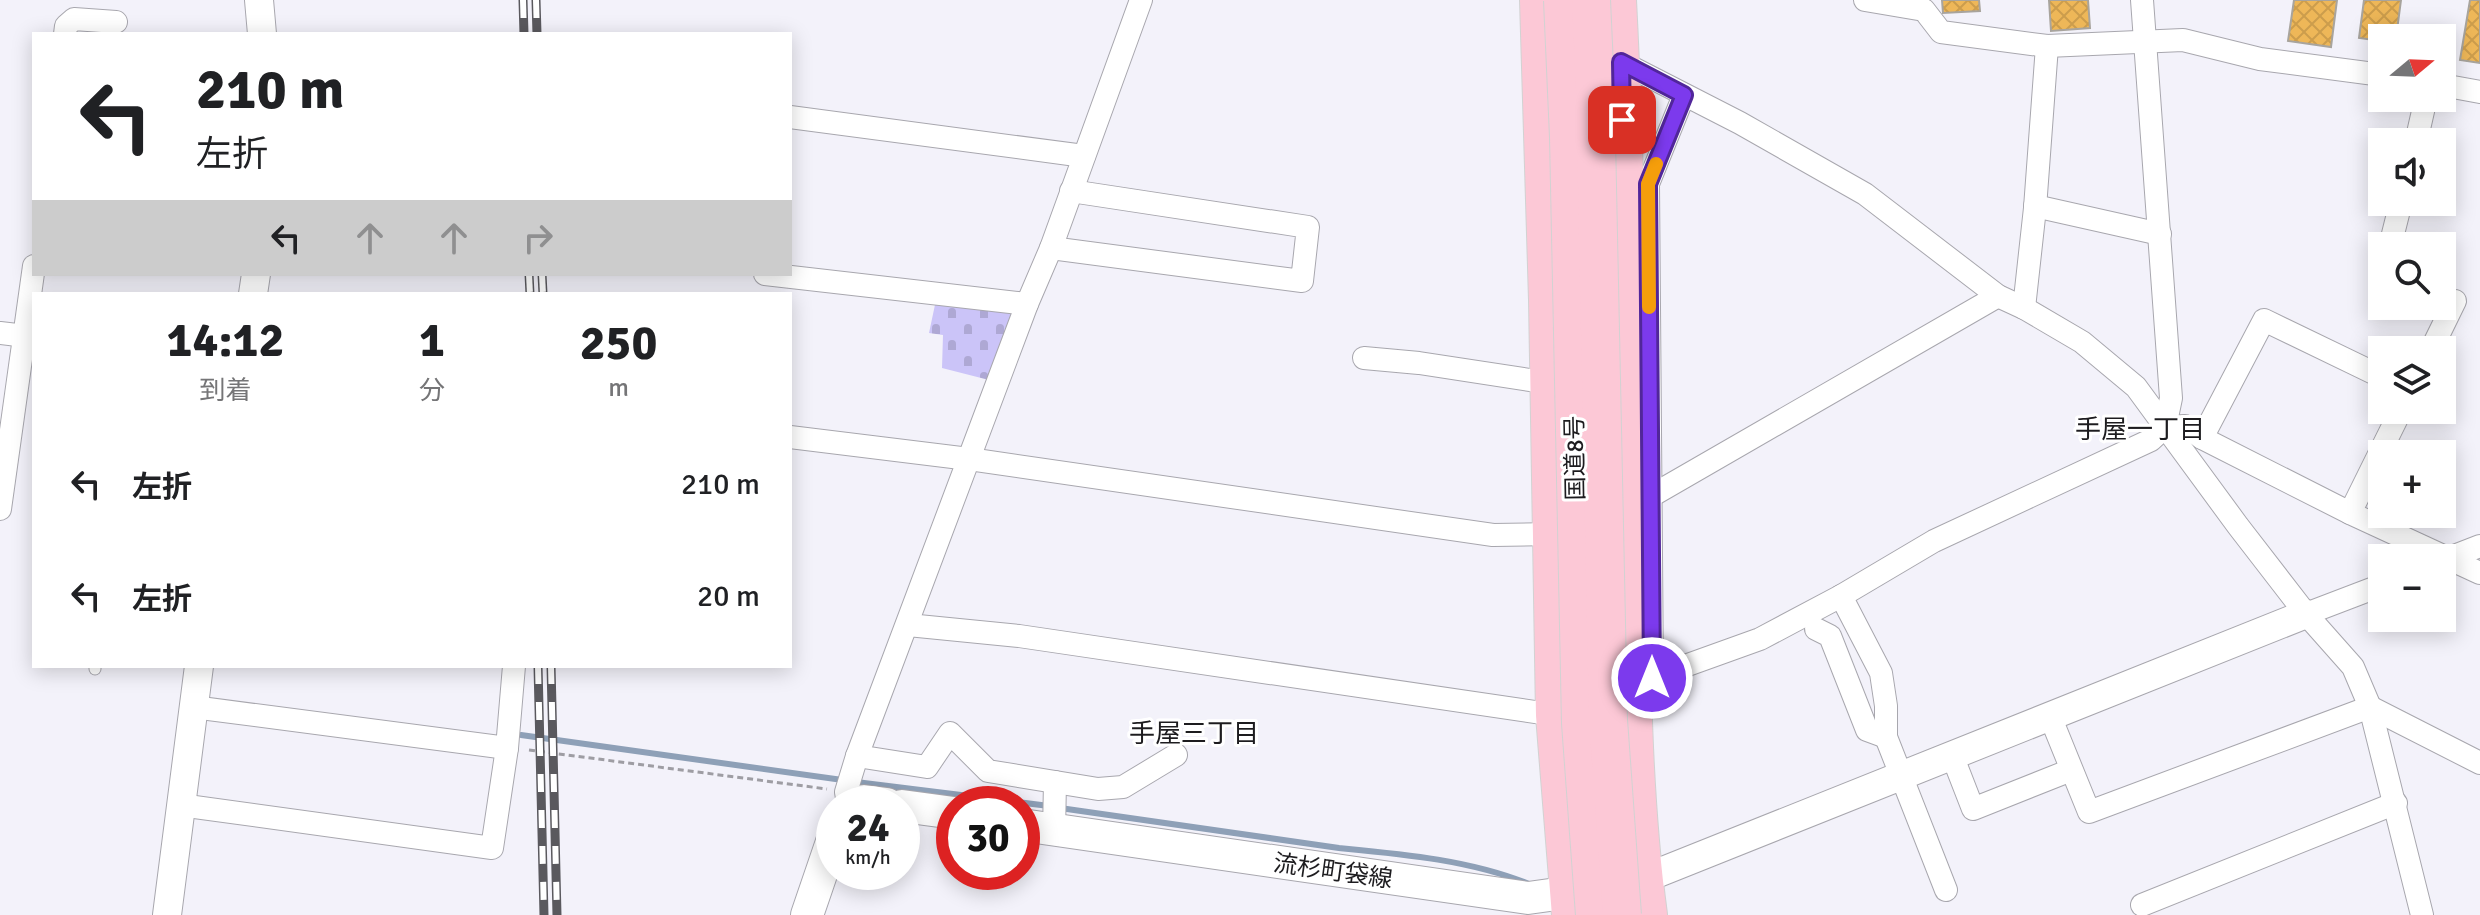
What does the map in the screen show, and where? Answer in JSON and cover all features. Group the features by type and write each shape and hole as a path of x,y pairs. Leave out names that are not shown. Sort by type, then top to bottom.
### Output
{"highway":[{"path":"1539,0 1555,715 1579,908"},
{"name":"国道8号","path":"1563,0 1581,723 1579,908"},
{"name":"国道8号","path":"1591,0 1608,720 1622,915"},
{"path":"1617,0 1640,499 1645,897"}],"main road":[{"name":"流杉町袋線","path":"1040,825 1579,908 1645,897"},
{"path":"807,915 816,889"}],"street":[{"path":"259,0 262,32"},
{"path":"852,786 857,756 1027,304 1051,248 1141,0"},
{"path":"1865,0 1924,10 1941,32 2047,46 2183,40 2260,59 2368,73"},
{"path":"1642,682 1760,639 1934,541 2151,440 2165,427 2171,398 2142,0"},
{"path":"65,32 66,26 74,19 116,22"},
{"path":"2024,308 2047,46"},
{"path":"1621,62 1782,146 1865,194 1998,296 2082,342 2136,387 2306,614 2353,667 2370,707 2422,915"},
{"path":"2456,88 2480,92"},
{"path":"1640,499 1648,184 1684,95"},
{"path":"792,117 1084,156"},
{"path":"1051,248 1302,281 1308,227 1071,191"},
{"path":"2035,206 2160,234"},
{"path":"782,276 1027,304"},
{"path":"1,495 29,336 32,294"},
{"path":"1640,499 1998,296"},
{"path":"2202,438 2264,320 2368,370"},
{"path":"0,333 29,336"},
{"path":"1364,358 1419,363 1549,383"},
{"path":"2350,513 2394,424"},
{"path":"2165,427 2185,426 2202,438 2413,544"},
{"path":"792,437 969,459 1493,535 1552,534"},
{"path":"2456,556 2480,546"},
{"path":"2456,564 2480,573"},
{"path":"1645,897 1901,776 2368,590"},
{"path":"1841,596 1881,673 1886,706 1886,737 1946,890"},
{"path":"908,625 1035,638 1555,715"},
{"path":"1816,629 1830,636 1867,730 1886,737"},
{"path":"167,915 199,668"},
{"path":"180,805 492,848 507,748 514,668"},
{"path":"193,707 507,748"},
{"path":"2050,716 2089,812 2370,707 2480,763"},
{"path":"857,756 927,767 950,733 988,771 1055,788 1098,789 1123,787 1176,755"},
{"path":"1952,755 1973,809 2071,770"},
{"path":"1054,825 1055,788"},
{"path":"2142,905 2396,803"}],"path":[{"path":"507,748 816,795"}],"green space":[{"path":"936,300 1007,306 1013,318 989,380 942,368 943,335 929,333"}],"building":[{"path":"1942,0 1979,0 1980,11 1943,13"},
{"path":"2049,0 2088,0 2090,28 2051,31"},
{"path":"2294,0 2337,0 2331,47 2288,41"},
{"path":"2364,0 2401,0 2398,24 2368,24 2368,39 2359,38"},
{"path":"2470,0 2480,0 2480,63 2460,60"}],"waterway":[{"path":"521,735 1049,806"},
{"path":"1060,808 1436,859 1483,869 1529,884"}],"railway":[{"path":"523,0 524,32"},
{"path":"536,0 537,32"},
{"path":"529,276 530,292"},
{"path":"542,276 543,292"},
{"path":"538,668 544,915"},
{"path":"551,668 557,915"}],"slow traffic":[{"path":"1649,307 1648,184 1656,164"}],"district":[{"name":"手屋一丁目","path":"2140,430"},
{"name":"手屋三丁目","path":"1194,734"}],"route":[{"path":"1622,120 1621,62 1684,95 1648,184 1652,678"}]}
